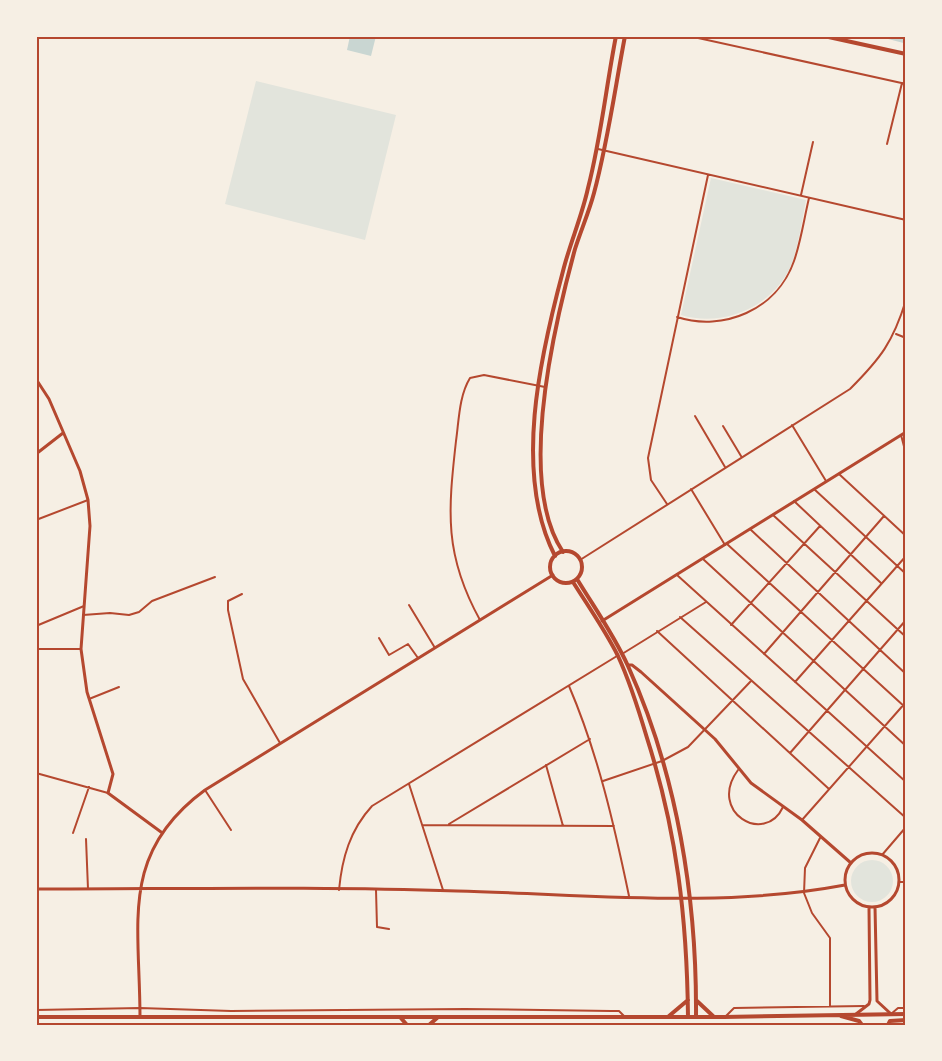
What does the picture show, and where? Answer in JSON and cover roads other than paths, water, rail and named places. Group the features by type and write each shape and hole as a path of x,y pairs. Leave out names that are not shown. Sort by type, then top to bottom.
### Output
{"main road":[{"path":"563,552 552,532 543,493 541,431 546,387 568,276 594,194 625,36"},
{"path":"824,36 906,54"},
{"path":"555,556 542,527 536,496 533,431 539,386 563,272 598,149 615,37"},
{"path":"563,552 573,553 580,560 582,570 575,580 564,583 553,575 551,565 555,556 563,552"},
{"path":"575,580 628,665 662,761 679,830 690,900 696,1017"},
{"path":"620,655 655,763 673,832 683,898 689,963 688,1017"},
{"path":"696,998 701,1008 715,1017"},
{"path":"669,1017 688,1000"},
{"path":"36,1017 724,1017 906,1014"},
{"path":"838,1015 859,1021 862,1025"},
{"path":"400,1017 407,1025"},
{"path":"429,1025 440,1017"},
{"path":"888,1025 890,1021 906,1020"}],"street":[{"path":"689,36 904,84 887,144"},
{"path":"801,196 813,142"},
{"path":"598,149 906,220"},
{"path":"667,504 651,480 648,458 708,175"},
{"path":"677,316 695,322 721,322 744,314 768,299 781,285 794,262 809,198"},
{"path":"580,560 849,389 875,364 896,334 906,300"},
{"path":"896,334 906,338"},
{"path":"480,620 469,601 457,565 449,529 460,406 466,384 475,375 546,387"},
{"path":"36,379 49,399 80,471 88,500 90,526 81,649 89,699 113,774 108,793"},
{"path":"695,416 725,467"},
{"path":"792,425 826,482"},
{"path":"723,426 741,456"},
{"path":"601,622 906,432"},
{"path":"36,454 63,433"},
{"path":"901,435 906,454"},
{"path":"838,474 906,536"},
{"path":"691,489 726,545 904,706"},
{"path":"814,489 906,574"},
{"path":"906,496 906,501"},
{"path":"36,520 88,500"},
{"path":"794,501 881,583"},
{"path":"773,514 906,637"},
{"path":"764,654 884,516"},
{"path":"731,625 820,526"},
{"path":"750,529 906,674"},
{"path":"795,682 906,556"},
{"path":"703,559 906,746"},
{"path":"141,1017 138,890 148,856 161,831 182,807 204,790 553,575"},
{"path":"677,575 906,782"},
{"path":"83,615 110,613 129,615 139,612 152,601 215,577"},
{"path":"242,594 228,601 228,610 243,679 280,743"},
{"path":"339,890 345,852 363,815 372,806 706,602"},
{"path":"409,605 435,648"},
{"path":"36,626 84,606"},
{"path":"680,617 847,768 906,818"},
{"path":"790,753 906,620"},
{"path":"657,631 829,789"},
{"path":"379,638 389,655 408,644 418,658"},
{"path":"36,649 81,649"},
{"path":"628,665 632,664 705,730 738,770 822,836 851,863"},
{"path":"603,781 662,761 688,747 751,681"},
{"path":"568,685 590,739 603,781 629,896"},
{"path":"89,699 119,687"},
{"path":"802,820 906,702"},
{"path":"447,825 590,739"},
{"path":"546,765 563,826"},
{"path":"738,770 731,779 730,797 736,816 742,821 752,823 772,819 780,814 783,807"},
{"path":"36,773 108,793 161,831"},
{"path":"410,784 443,890"},
{"path":"73,833 89,787"},
{"path":"204,790 231,830"},
{"path":"422,825 615,826"},
{"path":"882,855 906,827"},
{"path":"822,836 809,855 804,893 812,913 830,938 830,1006"},
{"path":"86,839 88,889"},
{"path":"866,854 882,855 895,866 899,882 892,899 875,907 856,903 845,885 846,871 851,863 866,854"},
{"path":"899,882 906,882"},
{"path":"36,890 443,890 690,900 804,893 845,885"},
{"path":"376,890 377,927 389,928"},
{"path":"856,1014 867,1006 870,1000 869,907"},
{"path":"875,907 877,1001 891,1014 898,1008 906,1008"},
{"path":"724,1017 734,1008 867,1006"},
{"path":"36,1010 140,1008 231,1011 589,1010 619,1011 625,1017"}],"waterway":[{"path":"887,36 906,41"}]}
